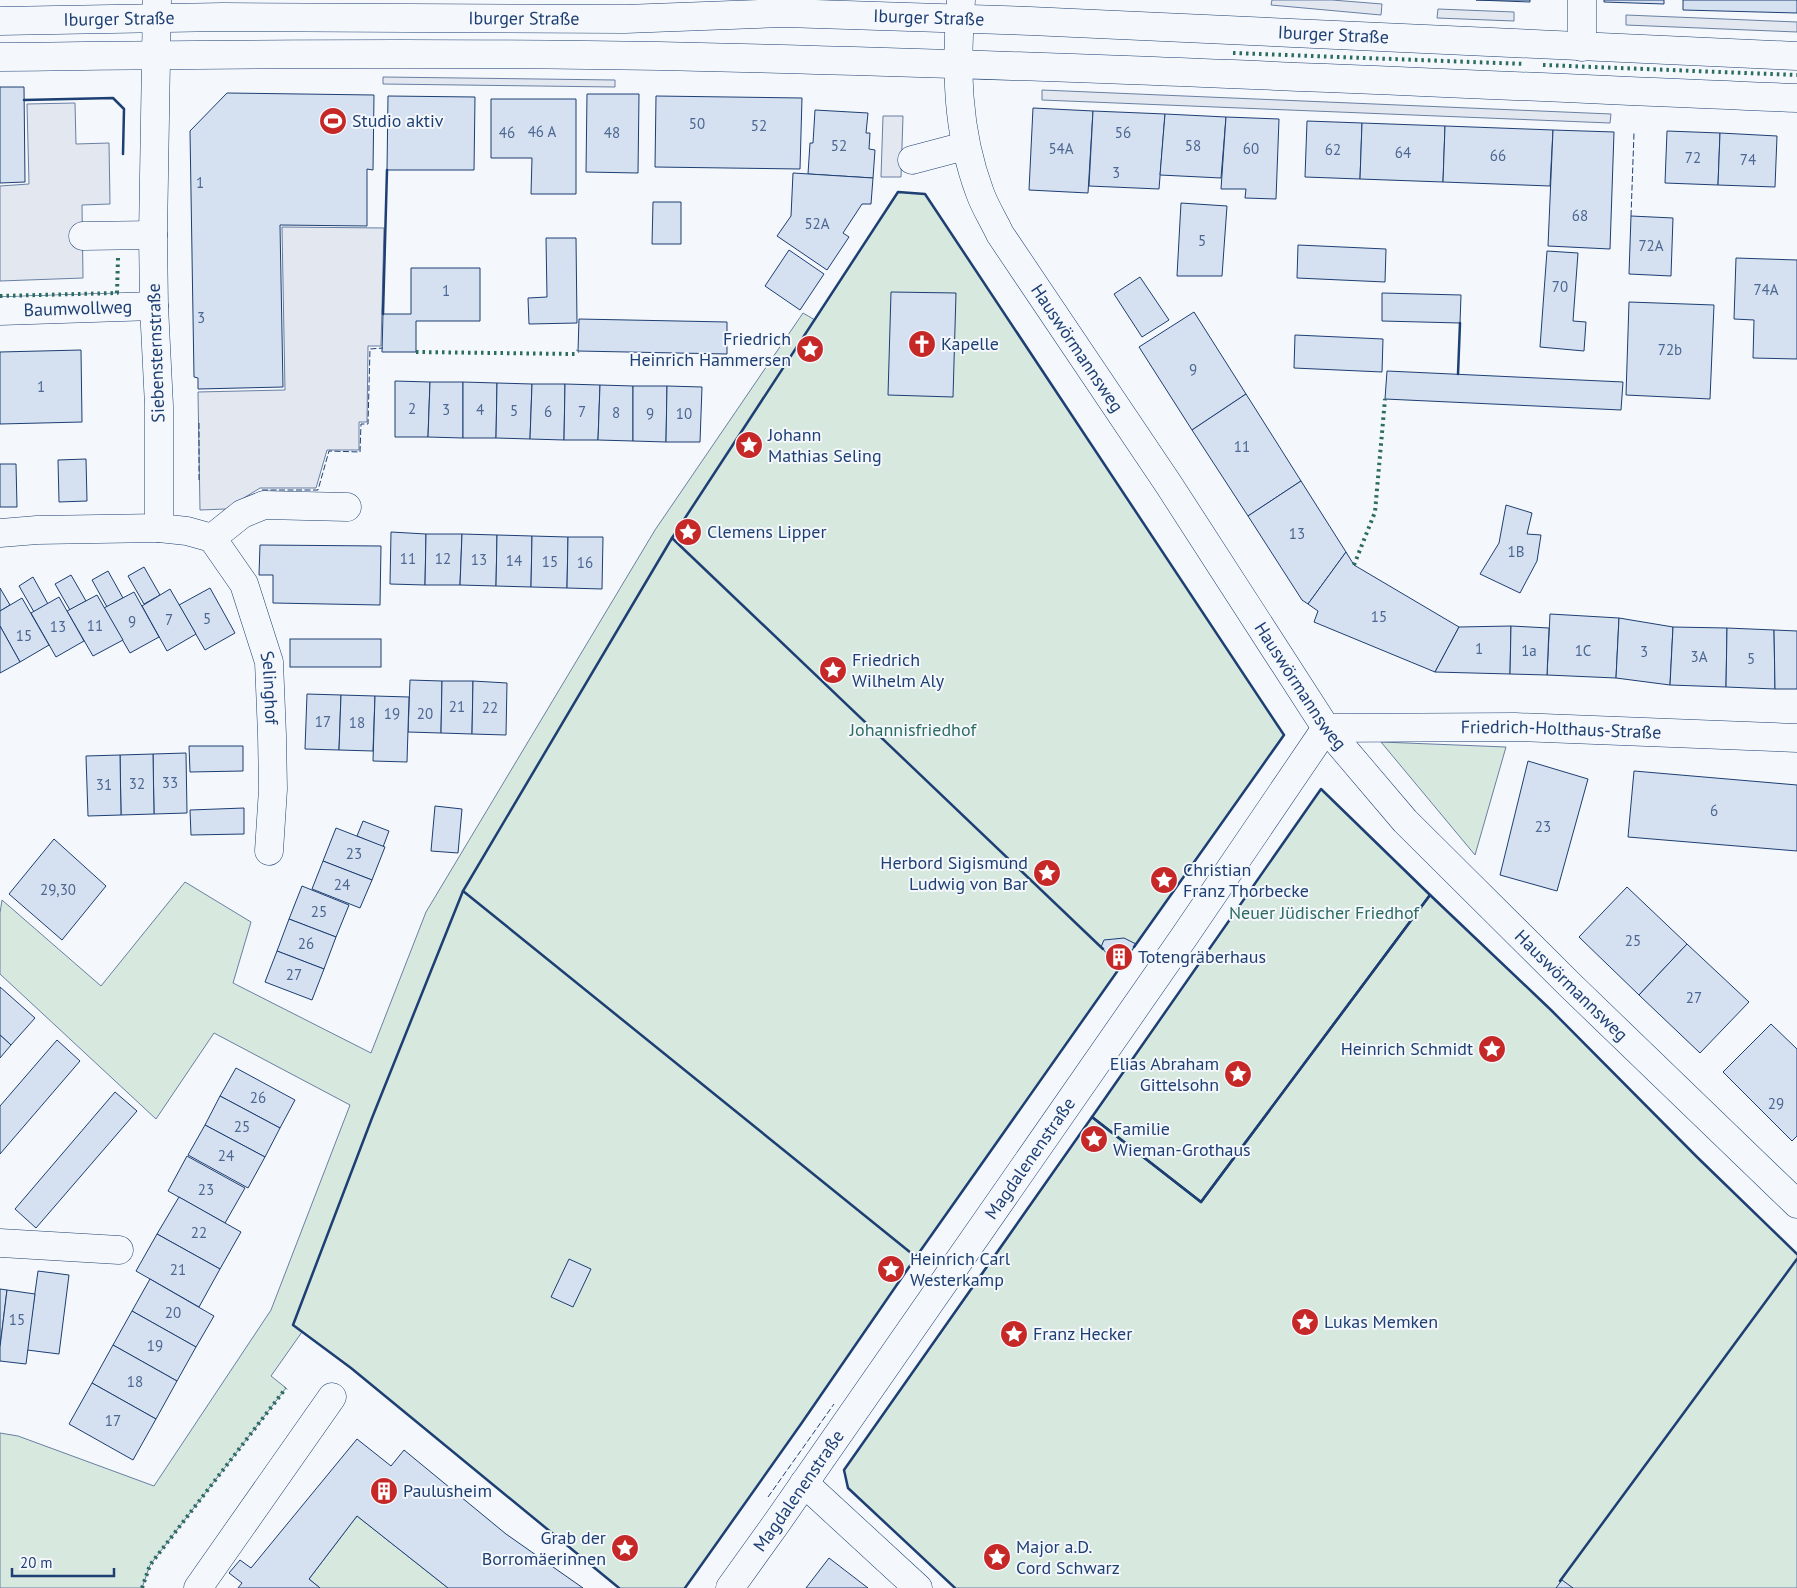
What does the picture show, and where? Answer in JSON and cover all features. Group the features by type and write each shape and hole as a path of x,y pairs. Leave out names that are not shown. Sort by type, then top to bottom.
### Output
{"street":[{"path":"1582,0 1582,47"},
{"name":"Iburger Straße","path":"0,21 157,9 242,17 625,19 960,9 1582,47 1797,56"},
{"name":"Siebensternstraße","path":"157,9 153,235 159,406 159,528"},
{"name":"Hauswörmannsweg","path":"960,9 957,64 959,100 965,146 980,194 1000,234 1169,485 1326,728 1405,821 1564,979 1797,1204"},
{"name":"Iburger Straße","path":"0,57 391,54 658,56 957,64 1797,98"},
{"path":"912,160 965,146"},
{"path":"83,236 153,235"},
{"name":"Baumwollweg","path":"0,311 154,306"},
{"path":"0,533 37,530 159,528 188,531 212,538 242,514 264,505 347,507"},
{"name":"Selinghof","path":"212,538 244,584 268,662 272,735 269,851"},
{"name":"Friedrich-Holthaus-Straße","path":"1326,728 1515,728 1797,738"},
{"name":"Magdalenenstraße","path":"730,1588 1178,945 1326,728"},
{"path":"0,1242 119,1250"},
{"path":"198,1588 332,1397"},
{"path":"804,1483 918,1588"}],"green space":[{"name":"Johannisfriedhof","path":"898,192 925,194 1284,735 685,1588 619,1588 351,1368 302,1332 271,1376 286,1388 150,1565 142,1588 0,1588 0,1433 18,1436 154,1486 271,1310 350,1105 214,1033 156,1119 0,974 0,913 2,900 101,986 185,882 251,922 233,983 371,1053 426,912 655,530 803,313 815,320"},
{"path":"1381,742 1506,747 1475,855"},
{"name":"Neuer Jüdischer Friedhof","path":"1321,789 1551,1010 1698,1158 1797,1254 1797,1588 955,1588 848,1488 844,1470"},
{"path":"357,1516 448,1588 320,1588 309,1579"}],"shaded area":[{"path":"1272,0 1332,0 1382,4 1381,15 1271,5"},
{"path":"1438,9 1514,12 1514,21 1437,18"},
{"path":"1626,15 1797,22 1797,32 1626,25"},
{"path":"383,77 615,80 615,87 383,84"},
{"path":"1042,90 1611,114 1610,123 1042,100"},
{"path":"75,103 76,144 109,143 110,204 82,205 83,278 0,281 0,186 29,184 27,104"},
{"path":"883,116 903,116 901,177 881,177"},
{"path":"282,227 384,228 381,346 368,346 367,422 359,422 359,450 327,450 316,488 260,488 226,509 200,510 198,392 285,390"}],"building":[{"path":"1476,0 1530,0 1530,2"},
{"path":"1604,0 1664,0 1664,4 1604,2"},
{"path":"1683,0 1797,0 1797,13 1683,10"},
{"path":"0,87 24,87 25,182 0,183"},
{"path":"227,93 374,95 373,170 367,169 367,226 280,225 283,387 198,389 198,378 194,377 190,131"},
{"path":"587,94 639,94 638,173 586,172"},
{"path":"388,96 475,97 474,170 387,170"},
{"path":"656,96 802,98 800,169 655,167"},
{"path":"491,99 576,99 576,194 531,194 532,158 491,158"},
{"path":"1033,108 1093,111 1088,193 1029,190"},
{"path":"815,110 868,113 866,133 870,133 869,149 875,150 873,178 808,174 810,143 813,143"},
{"path":"1093,111 1165,114 1159,189 1089,186"},
{"path":"1165,114 1226,117 1221,178 1160,175"},
{"path":"1226,117 1279,119 1276,199 1245,198 1246,189 1221,189"},
{"path":"1307,121 1362,123 1360,179 1305,177"},
{"path":"1362,123 1445,126 1443,182 1360,179"},
{"path":"1445,126 1553,130 1550,186 1443,182"},
{"path":"1553,130 1614,132 1610,249 1548,246"},
{"path":"1667,131 1720,133 1718,185 1665,183"},
{"path":"1720,133 1777,136 1775,187 1718,185"},
{"path":"793,173 873,178 871,204 862,204 843,233 849,237 827,270 777,236 791,216"},
{"path":"653,202 681,202 681,244 652,244"},
{"path":"1181,203 1227,206 1222,276 1177,276"},
{"path":"1631,216 1673,218 1671,276 1629,274"},
{"path":"546,238 576,238 577,323 529,324 528,298 547,297"},
{"path":"1298,245 1386,249 1385,282 1297,278"},
{"path":"789,250 824,274 800,310 765,286"},
{"path":"1547,251 1578,253 1573,321 1586,322 1584,351 1540,347"},
{"path":"1736,258 1797,260 1797,359 1753,358 1754,320 1734,319"},
{"path":"411,268 480,268 480,321 416,321 416,352 382,352 383,314 411,314"},
{"path":"1140,277 1169,320 1142,337 1114,294"},
{"name":"Kapelle","path":"891,292 956,293 953,397 888,395"},
{"path":"1382,293 1461,295 1460,323 1382,321"},
{"path":"1629,302 1714,305 1710,399 1626,395"},
{"path":"1194,312 1246,394 1192,430 1139,347"},
{"path":"579,319 727,322 727,354 578,351"},
{"path":"1295,335 1383,339 1382,372 1294,368"},
{"path":"81,350 82,422 0,424 0,352"},
{"path":"1387,371 1623,382 1621,410 1385,399"},
{"path":"395,381 430,382 428,437 395,437"},
{"path":"430,382 463,382 463,438 428,437"},
{"path":"463,382 497,383 496,438 463,438"},
{"path":"497,383 532,384 530,439 496,438"},
{"path":"532,384 565,384 564,440 530,439"},
{"path":"565,384 600,385 598,440 564,440"},
{"path":"600,385 633,386 633,441 598,440"},
{"path":"633,386 667,386 666,442 633,441"},
{"path":"667,386 702,387 700,442 666,442"},
{"path":"1246,394 1301,481 1248,516 1192,430"},
{"path":"86,459 87,501 59,502 58,460"},
{"path":"0,464 16,464 17,507 0,507"},
{"path":"1301,481 1346,552 1308,604 1302,600 1248,516"},
{"path":"1506,505 1532,513 1527,534 1541,535 1537,561 1520,593 1480,574 1499,543"},
{"path":"391,532 426,534 425,585 390,584"},
{"path":"426,534 462,534 460,585 425,585"},
{"path":"462,534 497,535 496,586 460,585"},
{"path":"497,535 532,536 531,587 496,586"},
{"path":"532,536 568,537 567,588 531,587"},
{"path":"568,537 603,537 602,589 567,588"},
{"path":"260,545 381,546 380,605 273,603 273,575 259,575"},
{"path":"1346,552 1354,565 1459,627 1435,672 1314,622 1318,611 1308,604"},
{"path":"144,567 160,595 144,604 128,576"},
{"path":"108,571 123,598 107,607 92,580"},
{"path":"71,575 86,601 70,610 55,584"},
{"path":"33,577 48,604 34,612 19,586"},
{"path":"0,588 10,605 0,611"},
{"path":"210,588 235,633 205,650 179,605"},
{"path":"170,589 196,634 167,651 142,606"},
{"path":"134,592 159,637 130,653 104,608"},
{"path":"97,595 123,640 93,656 67,611"},
{"path":"59,597 84,641 56,657 31,613"},
{"path":"22,598 49,645 20,662 0,626 0,611"},
{"path":"1550,614 1619,618 1616,678 1547,675"},
{"path":"1619,618 1673,627 1670,685 1616,678"},
{"path":"0,626 20,662 0,673"},
{"path":"1511,626 1510,674 1435,672 1459,627"},
{"path":"1511,626 1549,628 1547,675 1510,674"},
{"path":"1673,627 1727,628 1726,687 1670,685"},
{"path":"1727,628 1774,630 1775,689 1726,687"},
{"path":"1774,630 1797,631 1797,689 1775,689"},
{"path":"290,639 381,639 381,667 290,667"},
{"path":"410,680 442,681 441,733 408,732"},
{"path":"442,681 473,681 472,734 441,733"},
{"path":"473,681 507,683 506,735 472,734"},
{"path":"307,694 341,695 339,750 305,749"},
{"path":"341,695 375,696 373,751 339,750"},
{"path":"375,696 409,697 407,762 373,761"},
{"path":"189,746 243,746 243,771 190,772"},
{"path":"186,753 187,813 154,814 153,754"},
{"path":"153,754 154,814 121,815 120,755"},
{"path":"120,755 121,815 88,816 86,756"},
{"path":"1528,761 1588,779 1557,891 1500,875"},
{"path":"1634,771 1797,785 1797,851 1628,837"},
{"path":"435,806 462,809 458,853 431,851"},
{"path":"244,808 244,834 191,835 190,810"},
{"path":"363,821 389,831 383,847 357,836"},
{"path":"336,828 385,847 372,880 323,861"},
{"path":"54,839 106,886 62,940 9,894"},
{"path":"323,861 372,880 360,908 312,889"},
{"path":"302,886 349,905 336,937 289,919"},
{"path":"1627,887 1687,944 1639,995 1579,937"},
{"path":"289,919 336,937 324,969 277,951"},
{"name":"Totengräberhaus","path":"1124,938 1136,944 1120,968 1101,947 1104,940"},
{"path":"1687,944 1749,1002 1700,1053 1639,995"},
{"path":"277,951 324,969 312,1000 265,982"},
{"path":"0,987 35,1018 11,1045 0,1035"},
{"path":"1771,1024 1797,1049 1797,1136 1792,1141 1723,1072"},
{"path":"0,1035 11,1045 0,1058"},
{"path":"57,1040 80,1061 0,1154 0,1106"},
{"path":"236,1068 295,1100 280,1128 220,1096"},
{"path":"115,1092 137,1111 36,1228 15,1209"},
{"path":"220,1096 280,1128 265,1157 205,1125"},
{"path":"205,1125 265,1157 248,1188 188,1155"},
{"path":"187,1156 245,1188 225,1223 168,1191"},
{"path":"179,1197 241,1232 220,1269 157,1234"},
{"path":"157,1234 220,1269 199,1307 136,1271"},
{"path":"569,1259 591,1269 573,1307 551,1297"},
{"path":"38,1271 69,1275 59,1354 27,1350"},
{"path":"150,1279 214,1316 196,1347 132,1311"},
{"path":"0,1289 7,1290 0,1347"},
{"path":"7,1290 35,1294 26,1364 0,1361"},
{"path":"132,1311 196,1347 177,1381 113,1345"},
{"path":"113,1345 177,1381 156,1419 92,1383"},
{"path":"92,1383 156,1419 133,1460 69,1424"},
{"name":"Paulusheim","path":"357,1439 391,1466 404,1450 506,1534 583,1588 448,1588 357,1516 309,1579 320,1588 238,1588 242,1583 229,1573 240,1560 251,1568"},
{"path":"829,1558 868,1588 806,1588"},
{"path":"1562,1580 1573,1588 1556,1588"}],"hedge":[{"path":"1233,53 1525,64"},
{"path":"1543,65 1797,75"},
{"path":"0,296 117,293 118,258"},
{"path":"416,352 575,354 578,351"},
{"path":"1354,565 1375,512 1385,399"},
{"path":"142,1588 150,1565 286,1388"}],"fence":[{"path":"1631,216 1634,133"},
{"path":"262,490 318,490 329,451 360,452 361,424 368,424 370,349 383,348"},
{"path":"199,423 199,480"},
{"path":"768,1497 834,1404"}],"wall":[{"path":"24,100 113,98 124,109 123,154"},
{"path":"383,314 387,170"},
{"path":"619,1588 351,1368 293,1325 372,1118 463,891 672,538 898,192 925,194 1284,735 1134,947"},
{"path":"1458,374 1460,323"},
{"path":"672,538 1103,949"},
{"path":"1321,789 1430,895 1201,1202 1092,1117 1321,789"},
{"path":"463,891 916,1257"},
{"path":"955,1588 848,1488 844,1470 1092,1117 1201,1202 1430,895 1551,1010 1698,1158 1797,1254"},
{"path":"685,1588 1121,966"},
{"path":"1560,1581 1797,1259"}],"place":[{"name":"Studio aktiv","path":"333,121"},
{"name":"Kapelle","path":"922,344"},
{"name":"Friedrich Heinrich Hammersen","path":"810,349"},
{"name":"Johann Mathias Seling","path":"749,445"},
{"name":"Clemens Lipper","path":"688,532"},
{"name":"Friedrich Wilhelm Aly","path":"833,670"},
{"name":"Herbord Sigismund Ludwig von Bar","path":"1047,873"},
{"name":"Christian Franz Thorbecke","path":"1164,880"},
{"name":"Totengräberhaus","path":"1119,957"},
{"name":"Heinrich Schmidt","path":"1492,1049"},
{"name":"Elias Abraham Gittelsohn","path":"1238,1074"},
{"name":"Familie Wieman-Grothaus","path":"1094,1139"},
{"name":"Heinrich Carl Westerkamp","path":"891,1269"},
{"name":"Lukas Memken","path":"1305,1322"},
{"name":"Franz Hecker","path":"1014,1334"},
{"name":"Paulusheim","path":"384,1491"},
{"name":"Grab der Borromäerinnen","path":"625,1548"},
{"name":"Major a.D. Cord Schwarz","path":"997,1557"}]}
